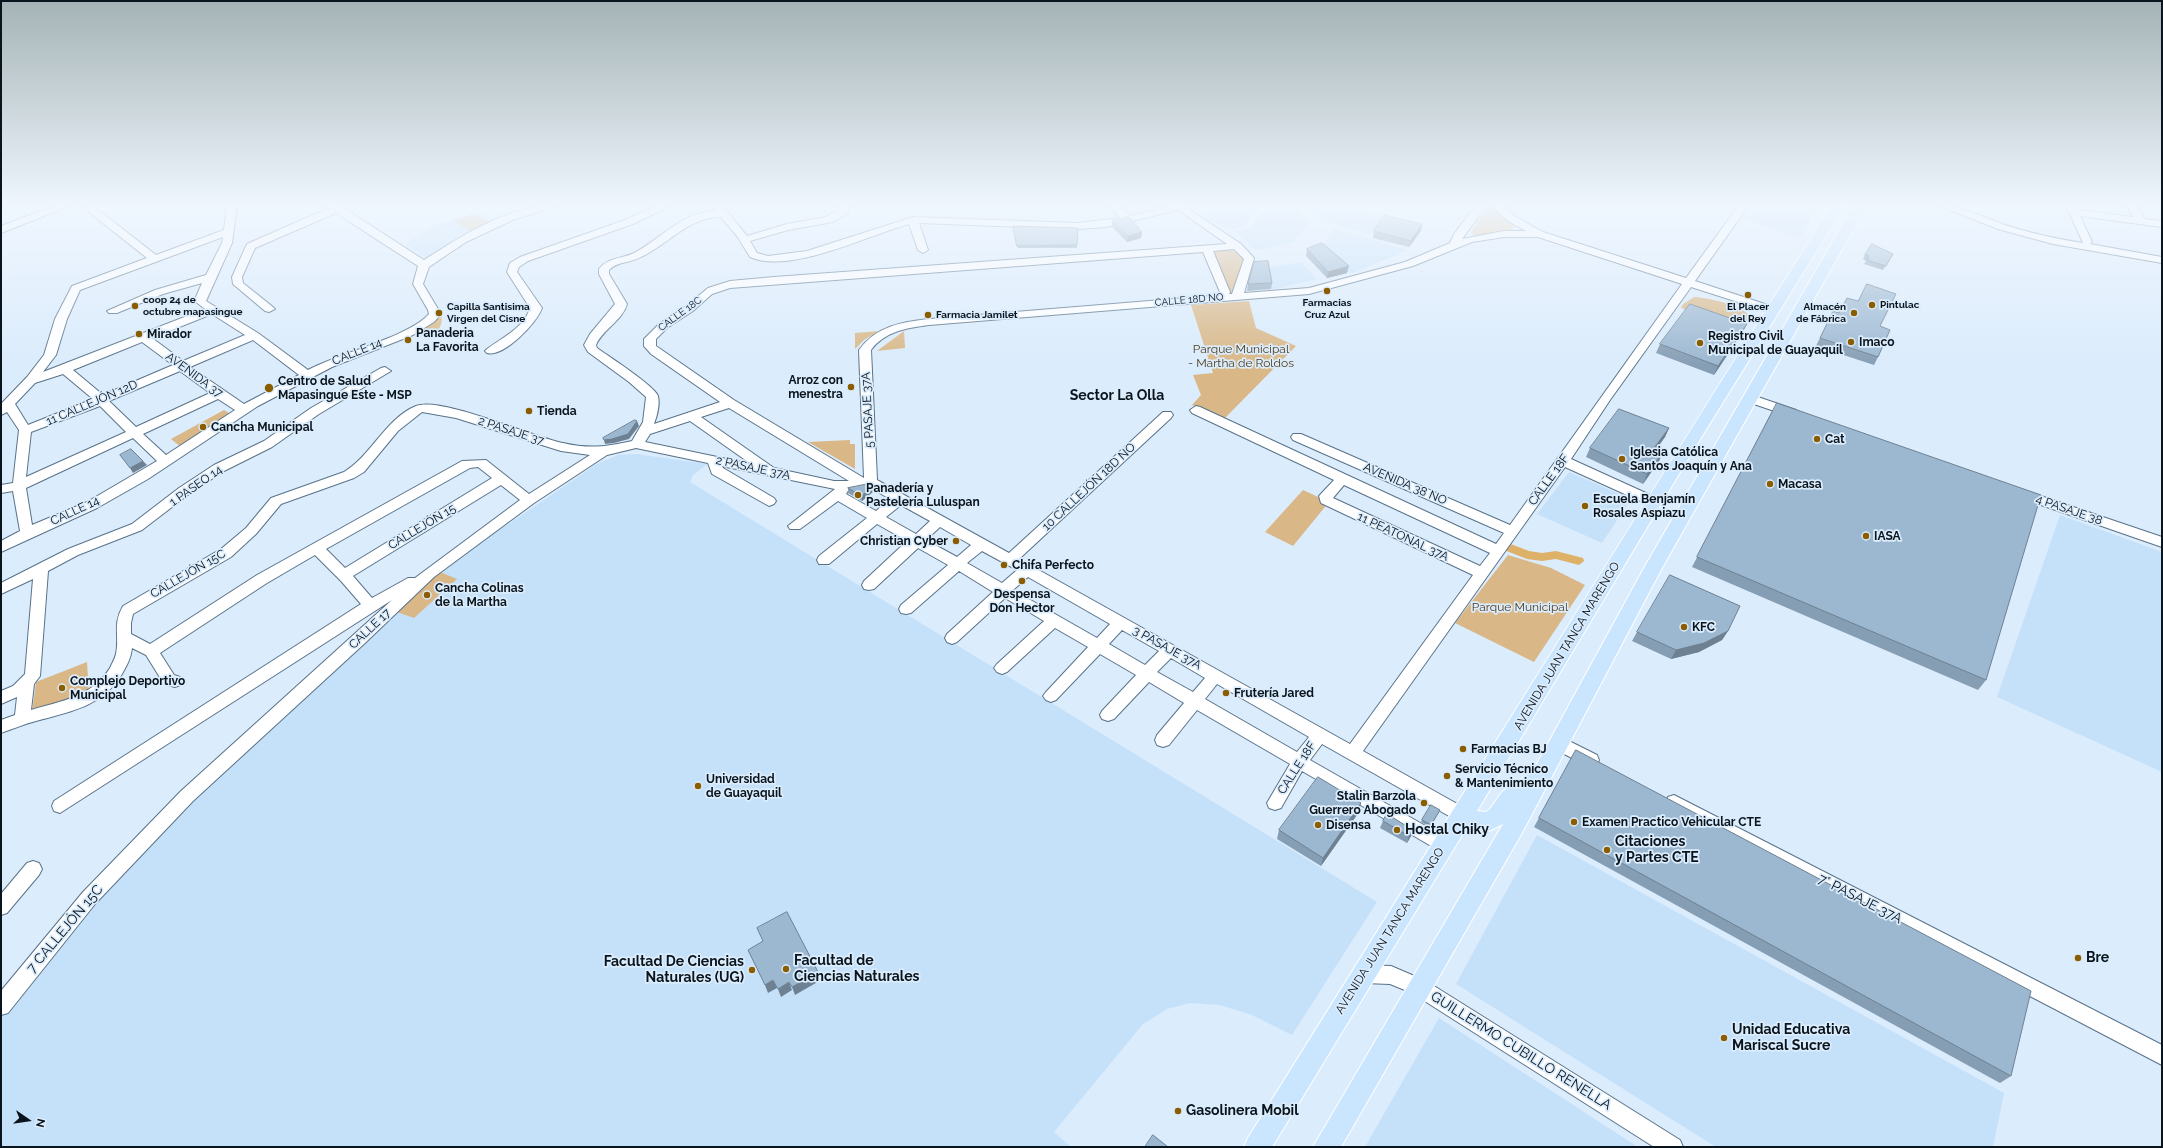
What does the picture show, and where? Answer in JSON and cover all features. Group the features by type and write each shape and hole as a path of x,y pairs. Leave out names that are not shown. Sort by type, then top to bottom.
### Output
{"main road":[{"name":"AVENIDA JUAN TANCA MARENGO","path":"1257,1147 1806,259"},
{"path":"1326,1147 1515,824 1653,568 1753,390 1830,259"},
{"path":"1753,390 1757,369 1783,318 1783,315 1773,310"},
{"path":"1462,815 1474,820 1489,822 1498,816 1509,798 1541,776"}],"street":[{"path":"27,532 19,486 25,430 5,408 31,380 50,355 61,318 76,288 153,259"},
{"path":"220,259 201,300 212,310 254,335 307,375"},
{"path":"245,259 237,277 238,284 269,309"},
{"path":"414,259 424,265 434,259"},
{"path":"490,351 519,330 535,315 536,308 512,272 514,265 525,259"},
{"path":"629,259 612,263 604,269 604,274 621,304 620,308 594,336 590,345 592,350 633,379 652,396 653,405 646,431 636,444"},
{"path":"761,259 771,259"},
{"name":"CALLE 18C","path":"650,339 664,324 687,310 715,288 774,280 1073,259"},
{"path":"1210,259 1225,292"},
{"path":"1237,296 1249,259"},
{"name":"CALLE 18D NO","path":"873,341 895,327 908,324 1309,291 1409,264 1421,259"},
{"path":"1617,259 1773,310"},
{"name":"CALLE 18F","path":"1353,753 1563,462 1606,397 1705,259"},
{"name":"CALLE 14","path":"1,547 27,532 92,505 165,462 244,410 307,375 328,364 409,333 430,320 435,314 434,310 418,284 424,265"},
{"path":"113,311 159,292 212,277"},
{"path":"31,380 65,369 212,310"},
{"name":"11 CALLEJÓN 12D","path":"25,430 67,414 254,335"},
{"name":"AVENIDA 37","path":"144,338 219,394 244,410"},
{"name":"3 PASAJE 37A","path":"650,339 650,346 655,352 730,403 867,482 900,498 982,543 1462,815"},
{"name":"5 PASAJE 37A","path":"867,482 865,350 873,341"},
{"path":"65,369 100,399 165,462"},
{"name":"1 PASEO 14","path":"1,589 74,552 137,527 168,505 184,491 219,468 268,444 315,410 385,371"},
{"path":"1753,390 1802,416"},
{"path":"1,489 19,486 219,394"},
{"path":"646,431 730,403"},
{"name":"2 PASAJE 37","path":"419,409 426,408 457,414 512,430 561,447 603,452"},
{"name":"CALLEJÓN 15C","path":"1,727 22,718 70,708 89,698 107,685 124,658 123,617 128,610 226,553 251,531 276,501 353,473 363,465 394,428 419,409"},
{"path":"1196,410 1498,551"},
{"name":"10 CALLEJÓN 18D NO","path":"1010,560 1167,415"},
{"path":"692,416 774,473"},
{"name":"AVENIDA 38 NO","path":"1297,437 1512,531"},
{"name":"2 PASAJE 37A","path":"636,444 834,485 849,485 867,482"},
{"name":"CALLE 17","path":"132,853 187,796 360,639 429,573 529,500 603,452 636,444"},
{"path":"713,460 717,471 769,501"},
{"path":"1563,462 1654,502"},
{"path":"151,651 262,579 467,464 482,463 529,500"},
{"name":"11 PEATONAL 37A","path":"1343,478 1325,498 1335,505 1482,573"},
{"name":"CALLEJÓN 15","path":"344,575 501,479"},
{"path":"795,526 849,485"},
{"name":"4 PASAJE 38","path":"2013,491 2162,542"},
{"path":"836,494 1444,845"},
{"path":"824,560 900,498"},
{"path":"869,585 939,520"},
{"path":"906,609 982,543"},
{"path":"317,548 344,575 370,605"},
{"path":"1,698 18,690 26,684 32,676 41,568"},
{"path":"952,638 1026,569"},
{"path":"60,806 370,605 429,573"},
{"path":"1002,668 1054,620"},
{"path":"1051,696 1121,622"},
{"path":"123,637 151,651 169,680 175,681"},
{"path":"1108,715 1170,649"},
{"path":"1163,740 1216,676"},
{"path":"22,718 26,684"},
{"name":"CALLE 18F","path":"1275,803 1300,762 1320,734"},
{"path":"1559,743 1607,768"},
{"name":"7° PASAJE 37A","path":"1656,793 2162,1055"},
{"name":"7 CALLEJÓN 15C","path":"1,1006 88,898 132,853"},
{"path":"1,907 32,869"},
{"name":"GUILLERMO CUBILLO RENELLA","path":"1364,974 1391,975 1419,987 1673,1147"}],"shaded area":[{"path":"1332,259 1388,259 1351,274"},
{"path":"1301,262 1317,279 1271,290 1268,268"},
{"name":"Universidad de Guayaquil","path":"636,454 707,464 693,475 690,482 1377,902 1292,1035 1252,1015 1220,1005 1190,1003 1167,1009 1143,1024 1054,1132 1071,1147 1,1147 1,1015 74,923 188,808 220,772 444,567 467,549 510,523 597,464 618,455"},
{"name":"Escuela Benjamín Rosales Aspiazu","path":"1569,472 1631,499 1602,543 1537,514"},
{"path":"2060,515 2162,552 2162,772 1997,697"},
{"name":"Unidad Educativa Mariscal Sucre","path":"1537,835 2004,1093 1993,1147 1716,1147 1456,984"},
{"path":"1439,1018 1638,1147 1365,1147"}],"green space":[{"path":"1212,259 1246,259 1235,293 1227,294"},
{"path":"1694,297 1716,300 1733,306 1741,309 1750,317 1741,331 1681,308 1683,304"},
{"name":"Parque Municipal - Martha de Roldos","path":"1249,301 1256,328 1296,346 1224,419 1192,405 1201,395 1193,375 1213,373 1191,305"},
{"path":"441,314 441,324 435,333 417,333 432,323"},
{"path":"879,331 864,340 855,349 855,333"},
{"path":"904,331 905,348 877,351"},
{"name":"Cancha Municipal","path":"224,410 232,415 181,447 171,439"},
{"path":"850,440 850,444 855,444 855,469 808,442"},
{"path":"1303,490 1329,502 1293,546 1265,532"},
{"name":"Parque Municipal","path":"1508,555 1551,568 1585,585 1534,662 1455,623"},
{"name":"Cancha Colinas de la Martha","path":"440,572 457,579 414,618 397,612"},
{"name":"Complejo Deportivo Municipal","path":"87,662 89,694 32,713 36,682"}],"building":[{"path":"1316,259 1340,259 1349,266 1328,272"},
{"path":"1868,259 1890,259 1886,266 1867,260"},
{"path":"1268,261 1272,283 1248,284 1254,262"},
{"path":"1867,284 1896,294 1880,326 1890,330 1878,357 1820,338 1833,311 1839,313 1847,298 1858,301"},
{"name":"Registro Civil Municipal de Guayaquil","path":"1690,304 1747,324 1718,366 1660,344"},
{"name":"IASA","path":"1777,403 2041,495 1986,680 1697,557"},
{"path":"1619,409 1669,428 1654,448 1663,452 1647,474 1590,448"},
{"path":"635,420 637,421 628,434 604,440 603,438"},
{"path":"131,449 143,461 130,468 120,455"},
{"path":"868,484 873,487 861,496 848,488"},
{"name":"KFC","path":"1670,575 1740,606 1728,631 1704,643 1676,650 1637,632"},
{"path":"1576,750 2031,991 2011,1076 1539,818"},
{"name":"Disensa","path":"1318,777 1361,803 1323,858 1279,830"},
{"path":"1431,805 1440,810 1431,825 1422,820"},
{"path":"1387,814 1413,830 1409,836 1383,821"},
{"name":"Facultad de Ciencias Naturales","path":"787,912 818,972 792,987 789,982 778,989 773,980 765,985 748,950 763,941 757,928"},
{"path":"1153,1135 1168,1147 1145,1147"}],"waterway":[{"path":"1508,547 1527,555 1542,557 1556,555 1579,561"}],"place":[{"name":"Farmacias Cruz Azul","path":"1327,291"},
{"name":"El Placer del Rey","path":"1748,295"},
{"name":"Pintulac","path":"1872,305"},
{"name":"coop 24 de octubre mapasingue","path":"135,306"},
{"name":"Capilla Santisima Virgen del Cisne","path":"439,313"},
{"name":"Almacén de Fábrica","path":"1854,313"},
{"name":"Farmacia Jamilet","path":"928,315"},
{"name":"Mirador","path":"139,334"},
{"name":"Panaderia La Favorita","path":"408,340"},
{"name":"Imaco","path":"1851,342"},
{"name":"Registro Civil Municipal de Guayaquil","path":"1700,343"},
{"name":"Arroz con menestra","path":"851,387"},
{"name":"Centro de Salud Mapasingue Este - MSP","path":"269,388"},
{"name":"Tienda","path":"529,411"},
{"name":"Cancha Municipal","path":"203,427"},
{"name":"Cat","path":"1817,439"},
{"name":"Iglesia Católica Santos Joaquín y Ana","path":"1622,459"},
{"name":"Macasa","path":"1770,484"},
{"name":"Panadería y Pastelería Luluspan","path":"858,495"},
{"name":"Escuela Benjamín Rosales Aspiazu","path":"1585,506"},
{"name":"IASA","path":"1866,536"},
{"name":"Christian Cyber","path":"956,541"},
{"name":"Chifa Perfecto","path":"1004,565"},
{"name":"Despensa Don Hector","path":"1022,581"},
{"name":"Cancha Colinas de la Martha","path":"427,595"},
{"name":"KFC","path":"1684,627"},
{"name":"Complejo Deportivo Municipal","path":"62,688"},
{"name":"Frutería Jared","path":"1226,693"},
{"name":"Farmacias BJ","path":"1463,749"},
{"name":"Servicio Técnico & Mantenimiento","path":"1447,776"},
{"name":"Universidad de Guayaquil","path":"698,786"},
{"name":"Stalin Barzola Guerrero Abogado","path":"1424,803"},
{"name":"Examen Practico Vehicular CTE","path":"1574,822"},
{"name":"Disensa","path":"1318,825"},
{"name":"Hostal Chiky","path":"1397,830"},
{"name":"Citaciones y Partes CTE","path":"1607,850"},
{"name":"Bre","path":"2078,958"},
{"name":"Facultad de Ciencias Naturales","path":"786,969"},
{"name":"Facultad De Ciencias Naturales (UG)","path":"752,970"},
{"name":"Unidad Educativa Mariscal Sucre","path":"1724,1038"},
{"name":"Gasolinera Mobil","path":"1178,1111"}],"district":[{"name":"Sector La Olla","path":"1117,396"}]}
